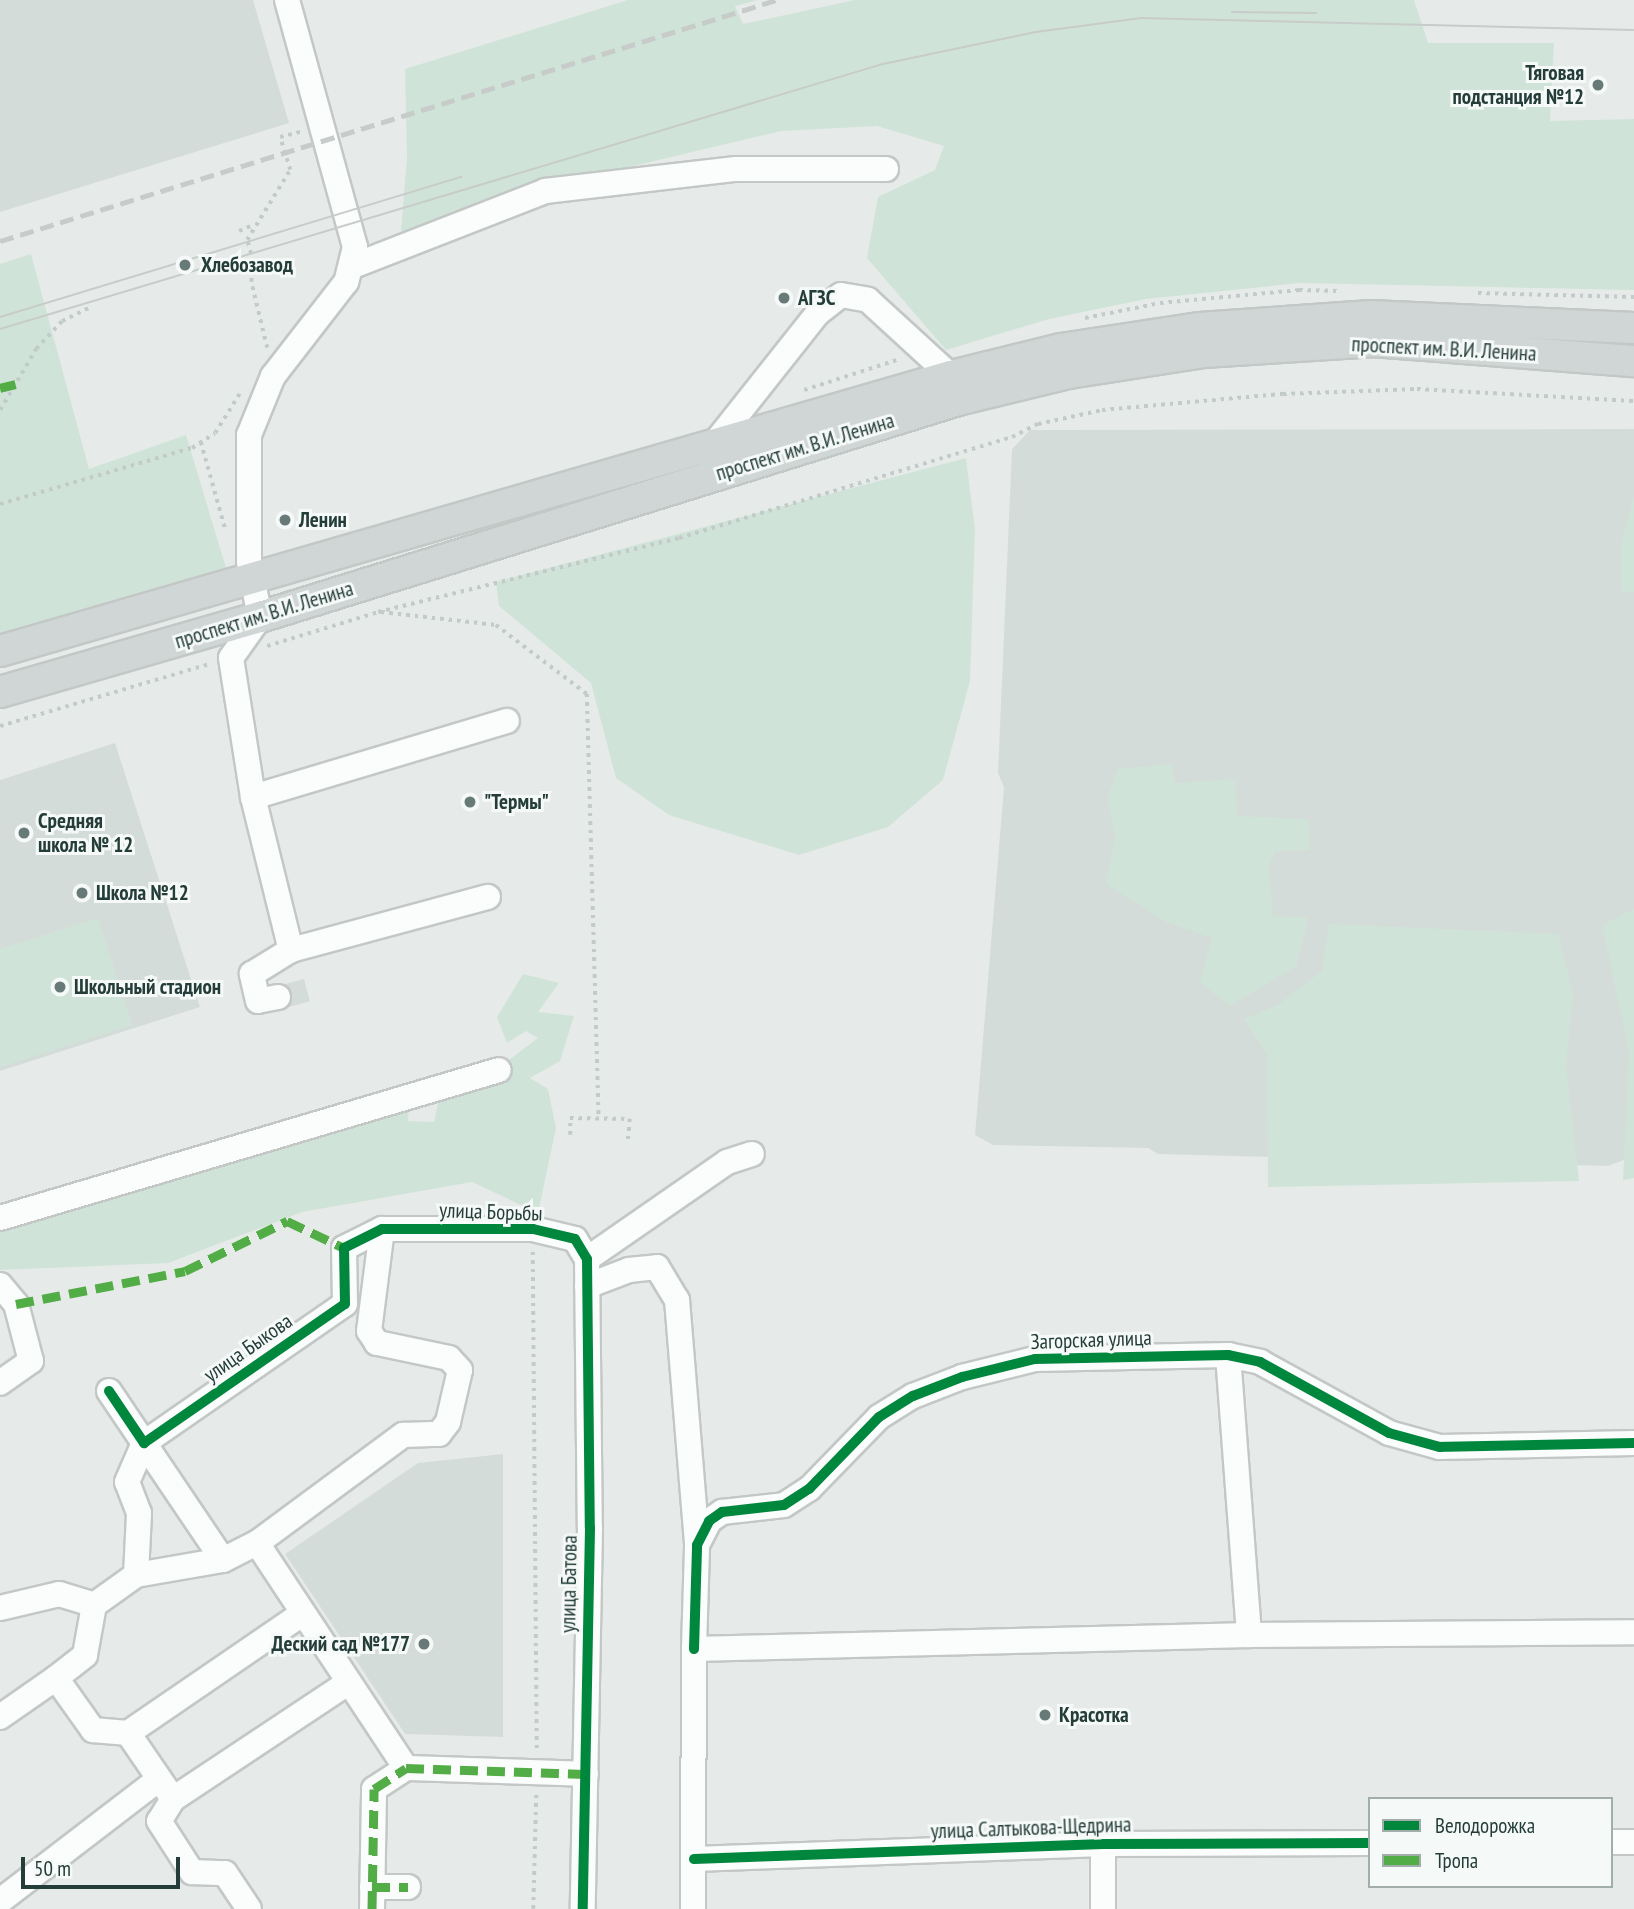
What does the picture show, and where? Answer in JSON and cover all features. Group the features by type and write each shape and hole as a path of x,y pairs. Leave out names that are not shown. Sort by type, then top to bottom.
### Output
{"main road":[{"name":"проспект им. В.И. Ленина","path":"0,651 250,576 950,376 1061,349 1200,328 1357,317 1634,328"},
{"name":"проспект им. В.И. Ленина","path":"0,692 260,617 958,400 1069,373 1204,352 1372,341 1634,361"}],"street":[{"path":"287,0 350,221 353,266 346,282 293,344 255,411 249,435 250,576 260,617 231,658 253,797 291,950"},
{"path":"353,266 545,191 736,169 886,169"},
{"path":"715,444 818,313 841,295 867,300 950,376"},
{"path":"253,797 507,721"},
{"path":"278,997 258,1001 252,974 291,950 488,897"},
{"path":"0,1219 499,1070"},
{"path":"587,1259 727,1162 752,1154"},
{"path":"0,1717 85,1655 94,1605 136,1575 223,1560 257,1543 403,1435 439,1434 448,1422 460,1370 449,1358 377,1343 369,1331 382,1229"},
{"name":"улица Борьбы","path":"382,1229 533,1229 575,1239 587,1259"},
{"name":"улица Быкова","path":"144,1443 345,1304 344,1248 382,1229"},
{"name":"улица Батова","path":"583,1909 586,1773 587,1259"},
{"path":"587,1286 629,1270 657,1267 677,1300 697,1545 692,1909"},
{"path":"0,1383 31,1361 8,1294"},
{"path":"1228,1355 1248,1635"},
{"name":"Загорская улица","path":"697,1545 709,1521 722,1512 784,1505 808,1489 879,1417 913,1396 962,1377 1035,1359 1228,1355 1260,1362 1390,1433 1419,1444 1634,1443"},
{"path":"109,1391 223,1560"},
{"path":"136,1575 139,1513 127,1482 144,1443"},
{"path":"257,1543 406,1768"},
{"path":"0,1608 59,1594 94,1605"},
{"path":"56,1678 93,1730 128,1733 303,1613"},
{"path":"694,1649 1248,1635 1634,1632"},
{"path":"0,1901 166,1789 349,1682"},
{"path":"128,1733 166,1789 159,1821 192,1872 225,1873 249,1909"},
{"path":"408,1887 372,1898 374,1790 406,1768 586,1773"},
{"path":"1613,1842 1634,1842"},
{"name":"улица Салтыкова-Щедрина","path":"694,1859 1103,1844 1368,1843"},
{"path":"1103,1844 1103,1909"}],"path":[{"path":"260,360 267,349 251,282 253,262 247,240 253,225 290,170 280,137 305,131 301,118"},
{"path":"239,231 253,225"},
{"path":"248,264 253,262"},
{"path":"0,410 36,349 62,321 91,307"},
{"path":"0,504 201,442 215,433 246,383"},
{"path":"0,726 378,612 679,538 1012,437 1038,424 1102,410 1283,394 1417,389 1634,401"},
{"path":"201,442 229,542"},
{"path":"378,612 496,625 587,694 599,1119"},
{"path":"570,1135 570,1118 630,1119 628,1140"},
{"path":"533,1229 537,1772 533,1909"}],"shaded area":[{"path":"0,0 253,0 289,123 0,212"},
{"path":"1634,429 1634,1156 1608,1166 1158,1154 1148,1148 993,1145 975,1135 1004,787 998,773 1012,449 1030,430"},
{"name":"Школа №12","path":"115,743 200,1007 0,1071 0,780"},
{"path":"304,979 310,1001 282,1009 276,987"},
{"name":"Деский сад №177","path":"503,1454 503,1737 405,1734 285,1554 418,1463"}],"green space":[{"path":"628,0 758,0 735,6 743,24 855,0 1414,0 1428,43 1554,43 1550,121 1634,119 1634,290 1300,283 1146,299 1049,319 946,350 867,258 878,197 935,170 944,146 877,126 781,131 549,186 400,245 407,156 405,69"},
{"path":"31,254 89,469 186,435 226,568 0,633 0,264"},
{"path":"966,458 975,529 970,681 943,780 888,827 799,855 669,815 616,778 591,683 499,606 496,582"},
{"path":"1634,497 1634,592 1621,591 1621,544"},
{"path":"1172,764 1175,783 1235,779 1237,816 1308,819 1310,850 1275,851 1269,865 1273,916 1308,918 1296,966 1230,1006 1200,982 1212,938 1166,922 1106,884 1115,836 1107,798 1118,769"},
{"path":"1634,909 1634,1178 1623,1180 1629,1052 1602,925"},
{"name":"Школьный стадион","path":"98,918 132,1025 0,1067 0,949"},
{"path":"1329,924 1558,934 1573,994 1566,1066 1579,1181 1268,1187 1267,1054 1244,1019 1278,1005 1322,971"},
{"path":"523,974 559,983 538,1012 574,1016 560,1061 530,1078 548,1089 556,1128 538,1213 472,1182 302,1212 168,1263 0,1270 0,1227 409,1105 408,1121 434,1122 439,1100 508,1076 509,1060 538,1038 526,1031 507,1043 497,1017"}],"tram line":[{"path":"1232,12 1316,13"},
{"path":"0,329 883,64 1036,32 1141,18 1634,30"},
{"path":"0,317 461,177"}],"railway":[{"path":"0,241 776,0"}],"marked path":[{"path":"0,388 16,384"},
{"path":"16,1304 185,1271 287,1221 344,1248"},
{"path":"372,1909 374,1789 406,1768 586,1774"},
{"path":"372,1887 408,1887"}],"cycle path":[{"path":"109,1391 144,1443 345,1304 344,1248 382,1229 533,1229 575,1239 587,1259 590,1528 583,1909"},
{"path":"694,1649 697,1545 709,1521 722,1512 784,1505 809,1489 879,1417 913,1396 962,1377 1035,1359 1228,1355 1260,1362 1389,1433 1440,1447 1634,1443"},
{"path":"694,1859 1103,1844 1368,1843"}],"place":[{"name":"Тяговая подстанция №12","path":"1598,85"},
{"name":"Хлебозавод","path":"185,265"},
{"name":"АГЗС","path":"784,298"},
{"name":"Ленин","path":"285,520"},
{"name":"\"Термы\"","path":"470,802"},
{"name":"Средняя школа № 12","path":"24,833"},
{"name":"Школа №12","path":"82,893"},
{"name":"Школьный стадион","path":"60,987"},
{"name":"Деский сад №177","path":"424,1644"},
{"name":"Красотка","path":"1045,1715"}]}
